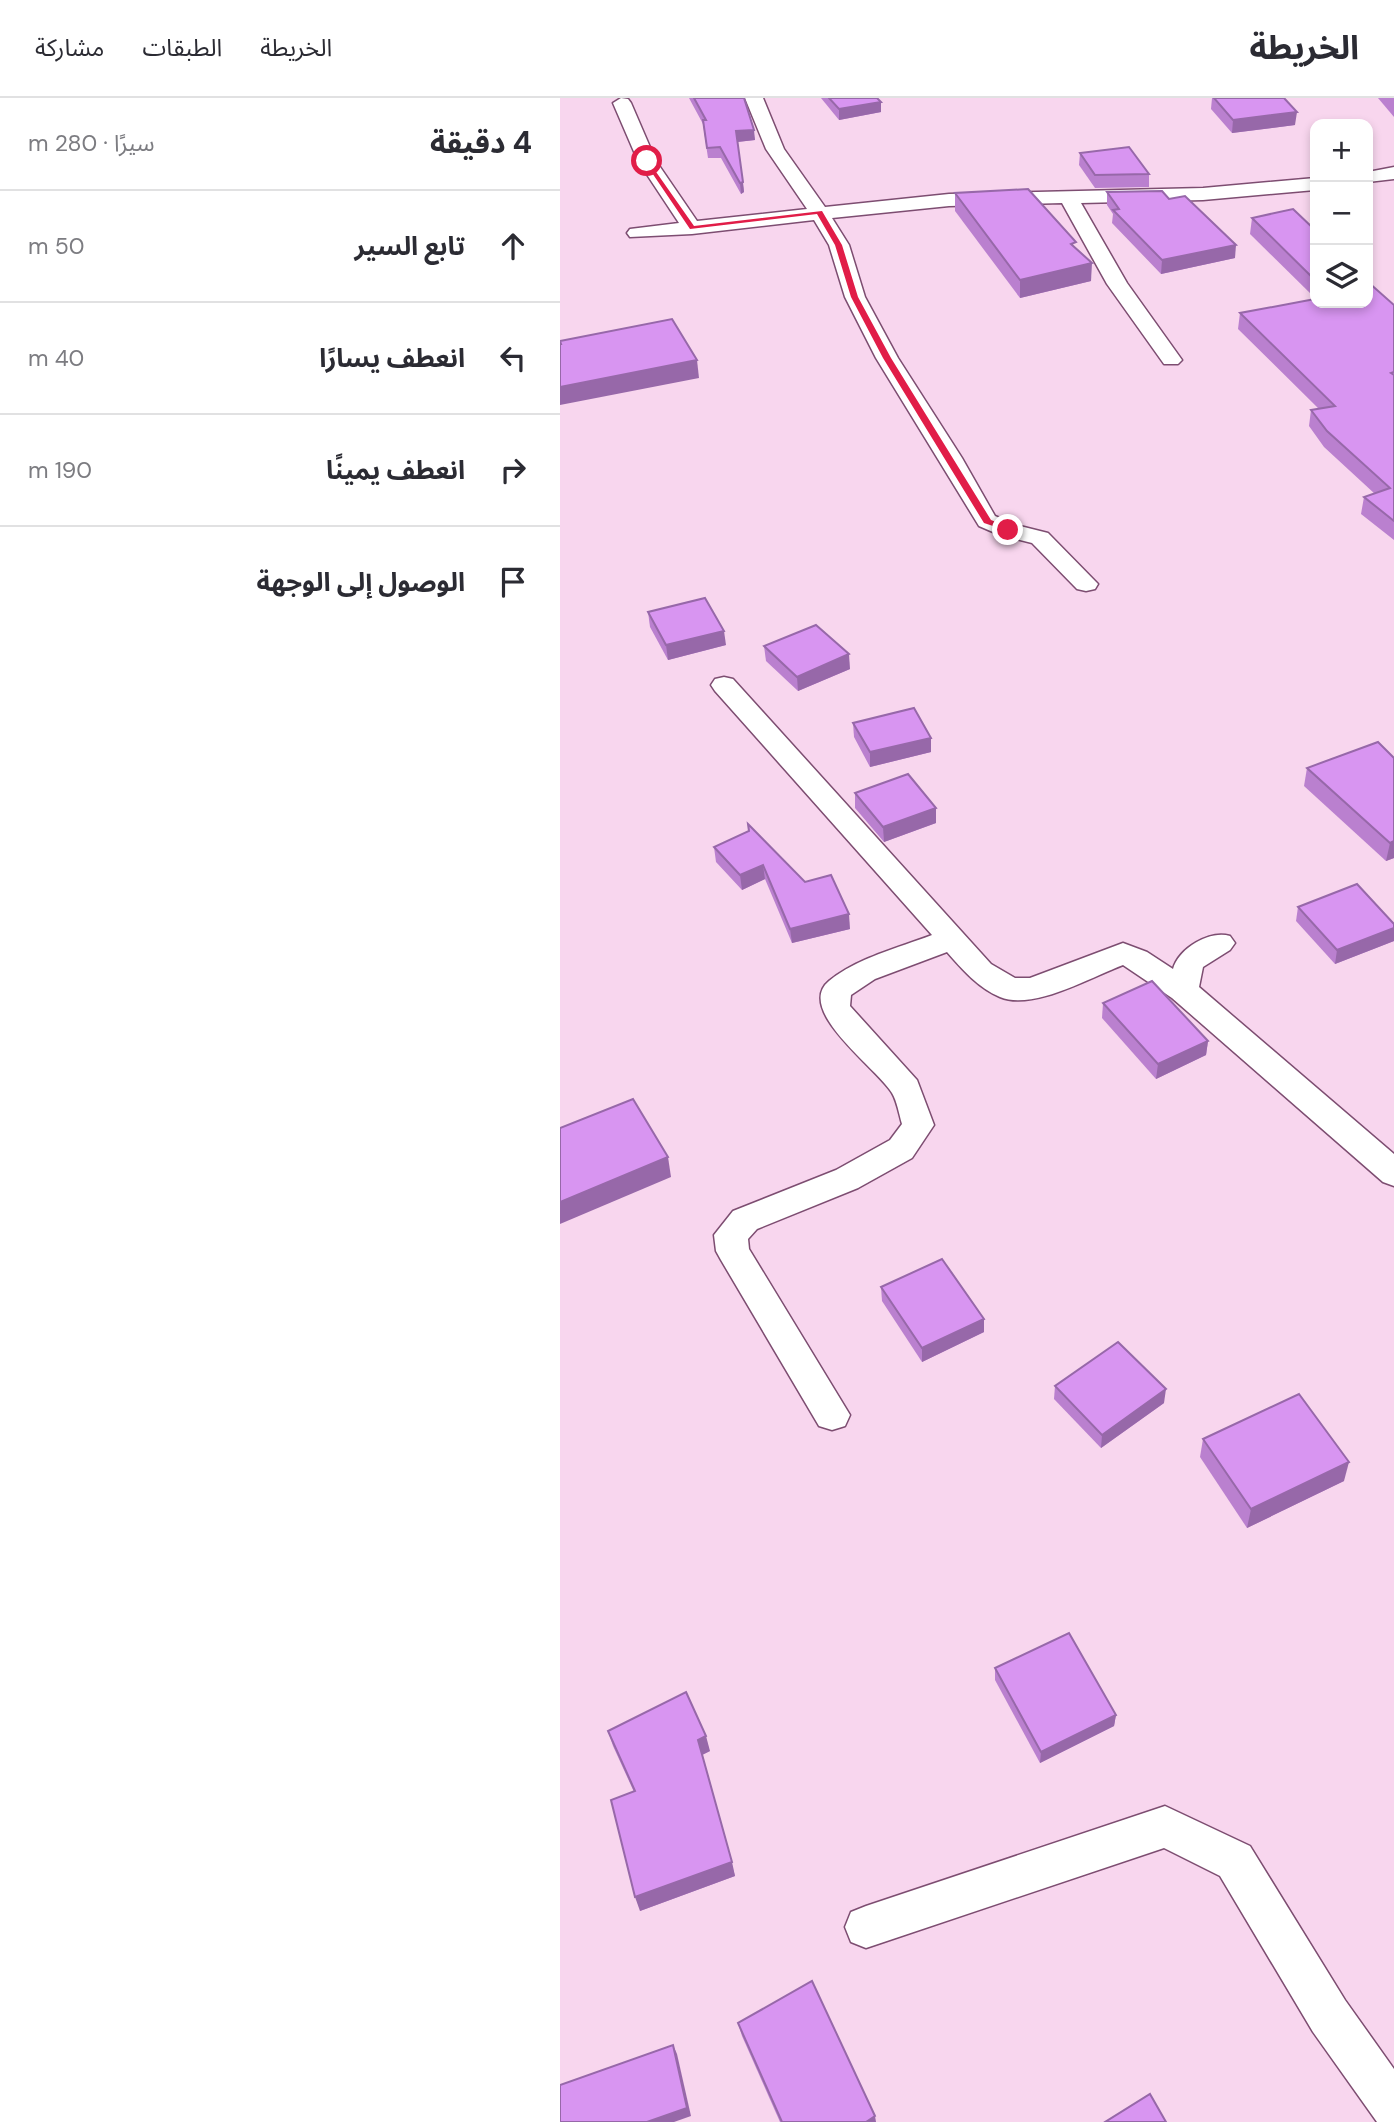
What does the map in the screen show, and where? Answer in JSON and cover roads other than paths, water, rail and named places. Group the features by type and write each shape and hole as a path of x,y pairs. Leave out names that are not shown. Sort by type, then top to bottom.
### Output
{"street":[{"path":"754,98 775,149 801,190 820,212 839,245 855,297 887,358 938,437 987,521 1008,530 1040,538 1086,584"},
{"path":"622,103 647,161 692,228"},
{"path":"1373,176 1394,173"},
{"path":"636,233 820,212 990,197 1203,194 1310,184"},
{"path":"1068,197 1117,284 1171,360"},
{"path":"724,685 981,971 1009,989 1033,989 1123,953 1137,959 1183,990 1394,1173"},
{"path":"832,1415 733,1251 731,1235 745,1220 847,1179 901,1149 918,1125 906,1088 846,1023 835,1007 837,990 865,972 951,939"},
{"path":"1183,990 1190,962 1220,943"},
{"path":"866,1927 1165,1827 1235,1861 1329,2016 1394,2108"}]}
